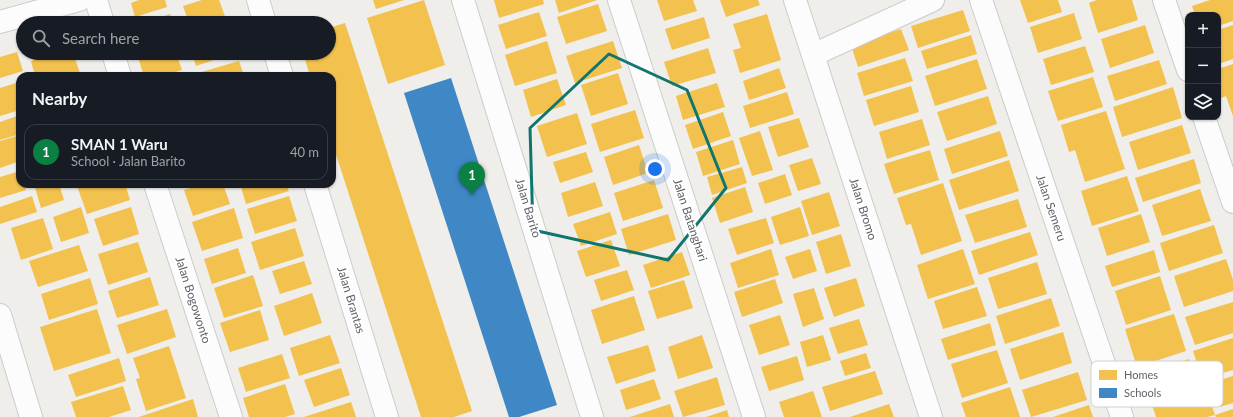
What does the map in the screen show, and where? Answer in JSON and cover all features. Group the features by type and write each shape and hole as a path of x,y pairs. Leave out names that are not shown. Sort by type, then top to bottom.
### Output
{"street":[{"path":"22,16 79,0"},
{"path":"96,0 101,16"},
{"path":"258,0 264,16"},
{"name":"Jalan Barito","path":"464,0 592,417"},
{"name":"Jalan Batanghari","path":"619,0 754,417"},
{"name":"Jalan Bromo","path":"795,0 931,417"},
{"path":"813,55 933,0"},
{"name":"Jalan Semeru","path":"981,0 1103,361"},
{"path":"1164,0 1185,61"},
{"path":"0,22 16,18"},
{"path":"115,60 119,72"},
{"path":"277,60 281,72"},
{"path":"1205,120 1233,202"},
{"name":"Jalan Bogowonto","path":"157,188 231,417"},
{"name":"Jalan Brantas","path":"316,188 387,417"},
{"path":"0,314 31,417"},
{"name":"Jalan Semeru","path":"1119,407 1122,417"}],"highlighted area":[{"path":"609,54 687,90 726,188 668,260 533,230 530,128"}],"building: Homes":[{"path":"139,0 165,0 167,7 135,16 131,3"},
{"path":"202,0 219,0 225,16 187,16 183,6"},
{"path":"373,0 404,0 376,9"},
{"path":"424,0 445,65 388,84 367,18"},
{"path":"494,0 543,0 544,4 499,18"},
{"path":"555,0 597,0 559,13"},
{"path":"657,0 693,0 697,11 664,21"},
{"path":"720,0 758,0 760,5 726,17"},
{"path":"1020,0 1058,0 1062,12 1028,23"},
{"path":"1097,0 1132,0 1138,20 1098,33 1089,3"},
{"path":"1210,0 1233,0 1233,21 1221,25 1221,12 1194,12 1192,6"},
{"path":"598,4 607,31 566,44 557,17"},
{"path":"963,10 970,31 918,48 911,26"},
{"path":"539,12 547,36 506,49 498,25"},
{"path":"1074,13 1082,39 1038,53 1030,27"},
{"path":"767,14 781,60 740,73 733,50 741,48 733,24"},
{"path":"704,17 710,38 672,50 665,29"},
{"path":"345,23 472,411 454,417 421,417 336,154 336,72 309,72 305,60 336,60 336,26"},
{"path":"1145,25 1154,53 1110,68 1101,39"},
{"path":"1233,25 1233,59 1221,63 1221,48 1221,29"},
{"path":"901,29 909,50 858,67 851,45"},
{"path":"971,35 977,54 927,69 921,51"},
{"path":"547,41 557,73 515,86 505,55"},
{"path":"613,41 622,68 575,83 566,56"},
{"path":"1085,46 1094,72 1051,85 1043,59"},
{"path":"708,48 716,73 672,86 664,62"},
{"path":"16,52 16,60 20,60 23,71 0,78 0,57"},
{"path":"905,58 913,81 864,96 857,73"},
{"path":"977,59 987,89 935,106 925,76"},
{"path":"75,60 80,72 34,72 31,61"},
{"path":"139,60 178,60 182,70 176,72 143,72"},
{"path":"194,60 214,60 196,66"},
{"path":"1159,60 1167,84 1115,101 1107,76"},
{"path":"239,61 243,72 201,72"},
{"path":"1233,64 1233,116 1226,96 1221,98 1221,68"},
{"path":"779,68 786,88 749,100 743,81"},
{"path":"618,73 628,104 591,116 581,85"},
{"path":"1093,77 1103,107 1058,121 1048,91"},
{"path":"557,79 566,105 531,117 523,90"},
{"path":"16,83 16,111 0,116 0,88"},
{"path":"717,83 725,107 683,120 676,96"},
{"path":"911,86 919,112 874,126 866,100"},
{"path":"1173,87 1182,118 1122,137 1113,107"},
{"path":"787,92 794,114 750,128 743,106"},
{"path":"988,96 997,124 947,141 937,112"},
{"path":"635,110 644,138 600,152 591,124"},
{"path":"1106,111 1125,169 1085,182 1075,150 1069,152 1061,125"},
{"path":"723,112 731,136 693,149 685,125"},
{"path":"577,113 587,144 547,157 537,126"},
{"path":"16,116 16,135 0,140 0,122"},
{"path":"799,118 809,147 778,157 768,127"},
{"path":"922,119 930,145 887,159 879,132"},
{"path":"1182,125 1191,153 1138,170 1129,142"},
{"path":"760,131 773,170 752,176 739,138"},
{"path":"1000,131 1008,156 952,174 944,149"},
{"path":"16,136 16,162 0,168 0,141"},
{"path":"733,140 740,164 703,176 696,152"},
{"path":"639,145 648,173 613,185 604,157"},
{"path":"930,150 939,180 894,194 884,164"},
{"path":"586,152 593,172 560,183 553,162"},
{"path":"812,158 821,184 798,191 789,165"},
{"path":"1194,159 1201,183 1143,202 1135,178"},
{"path":"1009,160 1019,191 959,210 949,180"},
{"path":"742,167 747,183 712,195 707,177"},
{"path":"16,172 16,188 25,188 26,190 0,198 0,177"},
{"path":"785,174 792,195 765,204 758,183"},
{"path":"1127,176 1139,211 1092,226 1081,191"},
{"path":"654,180 663,208 623,221 614,193"},
{"path":"595,182 603,206 568,217 561,193"},
{"path":"943,183 962,241 921,255 911,224 906,225 897,198"},
{"path":"745,187 753,212 720,223 712,198"},
{"path":"35,188 60,188 64,200 41,208"},
{"path":"78,188 126,188 130,200 87,214"},
{"path":"190,188 224,188 230,204 193,216 184,190"},
{"path":"241,188 288,188 289,191 246,204"},
{"path":"1200,189 1211,221 1162,236 1152,205"},
{"path":"829,192 840,226 812,235 801,201"},
{"path":"32,196 37,212 0,224 0,207"},
{"path":"289,196 297,221 255,234 247,209"},
{"path":"1018,199 1027,227 975,243 965,215"},
{"path":"81,207 89,233 61,242 53,217"},
{"path":"131,207 139,234 103,246 94,219"},
{"path":"800,207 809,236 780,245 771,217"},
{"path":"234,208 243,238 202,251 192,222"},
{"path":"610,212 617,234 581,246 573,224"},
{"path":"668,214 676,240 629,255 621,229"},
{"path":"1141,214 1150,242 1107,256 1098,228"},
{"path":"43,218 53,249 21,260 11,228"},
{"path":"766,218 774,243 737,255 728,229"},
{"path":"1214,225 1223,253 1169,271 1160,243"},
{"path":"295,228 304,256 260,270 251,242"},
{"path":"1030,232 1038,255 979,275 971,251"},
{"path":"841,234 851,266 826,274 816,242"},
{"path":"611,240 620,266 586,277 577,251"},
{"path":"138,242 148,272 108,285 98,254"},
{"path":"79,245 88,271 38,287 29,261"},
{"path":"238,248 246,273 212,284 204,259"},
{"path":"771,249 779,275 738,288 730,263"},
{"path":"810,249 817,271 793,279 785,257"},
{"path":"963,249 975,284 928,299 917,265"},
{"path":"1154,250 1160,272 1112,287 1105,266"},
{"path":"682,252 690,275 651,288 643,265"},
{"path":"1226,259 1233,280 1233,291 1184,307 1174,276"},
{"path":"304,261 312,284 280,294 272,271"},
{"path":"1037,262 1047,294 998,309 988,278"},
{"path":"627,270 634,290 601,301 594,280"},
{"path":"253,275 263,306 224,318 214,288"},
{"path":"1160,276 1171,310 1126,325 1115,291"},
{"path":"150,277 159,305 117,318 108,291"},
{"path":"90,278 98,304 49,320 41,294"},
{"path":"856,278 865,306 834,317 824,288"},
{"path":"775,279 783,303 742,317 734,292"},
{"path":"684,280 693,308 657,319 648,291"},
{"path":"977,287 987,316 943,329 934,301"},
{"path":"814,288 824,319 803,327 793,294"},
{"path":"312,293 322,323 284,336 274,306"},
{"path":"634,296 645,330 602,344 591,310"},
{"path":"1051,298 1060,326 1005,344 996,316"},
{"path":"1233,302 1233,333 1195,345 1185,317"},
{"path":"97,309 111,353 54,371 40,327"},
{"path":"167,309 176,337 127,354 117,325"},
{"path":"260,310 269,340 230,352 220,323"},
{"path":"1174,314 1186,351 1155,361 1135,361 1125,329"},
{"path":"780,315 790,345 759,355 749,325"},
{"path":"859,319 868,345 838,354 829,328"},
{"path":"990,323 996,345 948,360 941,339"},
{"path":"1063,332 1072,363 1020,380 1010,349"},
{"path":"330,335 340,363 299,376 290,348"},
{"path":"702,335 713,368 678,379 668,347"},
{"path":"823,335 831,360 807,367 800,342"},
{"path":"1233,338 1233,370 1223,373 1223,361 1196,361 1193,351"},
{"path":"648,345 656,371 616,384 607,357"},
{"path":"169,346 186,398 146,411 136,379 140,378 133,358"},
{"path":"997,350 1008,383 962,398 951,364"},
{"path":"866,353 871,368 845,376 840,361"},
{"path":"282,354 290,378 246,392 238,368"},
{"path":"797,356 804,380 769,391 761,367"},
{"path":"119,358 126,381 76,397 68,375"},
{"path":"341,368 350,395 314,407 304,380"},
{"path":"875,371 883,394 830,411 822,387"},
{"path":"1078,372 1087,400 1031,417 1022,390"},
{"path":"1233,376 1233,403 1223,406 1223,379"},
{"path":"717,377 725,405 683,417 674,391"},
{"path":"654,379 661,399 626,410 620,390"},
{"path":"285,384 295,414 285,417 249,417 243,398"},
{"path":"123,386 131,410 109,417 76,417 71,402"},
{"path":"1010,387 1020,417 966,417 961,403"},
{"path":"813,391 822,417 784,417 779,402"},
{"path":"193,399 198,417 139,417"},
{"path":"351,402 356,417 304,417"},
{"path":"670,404 674,417 630,417"},
{"path":"889,404 894,417 850,417"},
{"path":"1089,405 1093,417 1053,417"},
{"path":"1153,407 1212,407 1215,415 1207,417 1156,417"},
{"path":"1233,409 1233,417 1216,417 1215,415"},
{"path":"727,410 729,417 706,417"}],"building: Schools":[{"path":"451,78 557,405 519,417 509,417 404,93"}],"place":[{"name":"SMAN 1 Waru","path":"472,195"}]}
